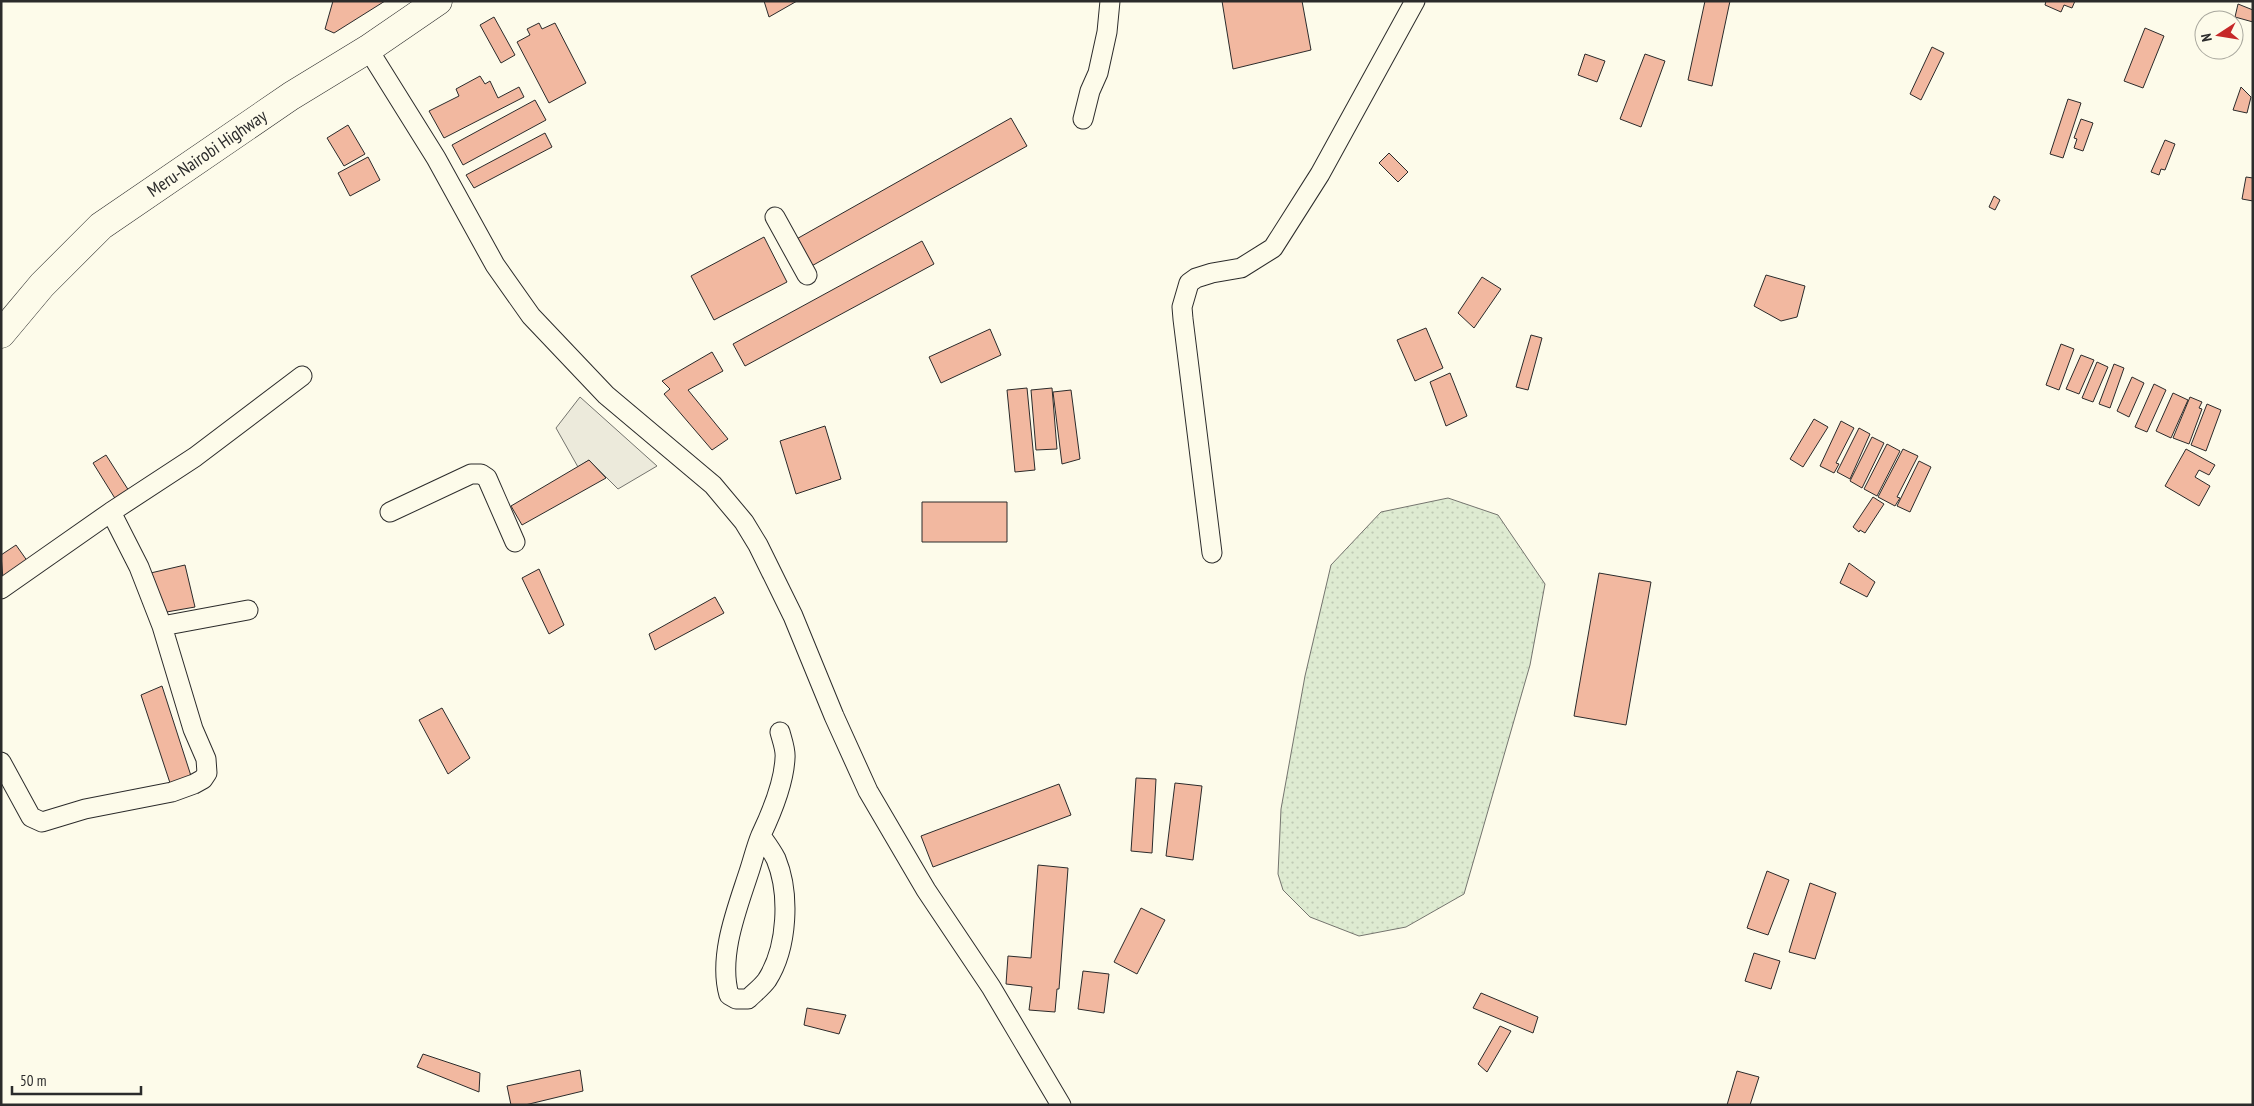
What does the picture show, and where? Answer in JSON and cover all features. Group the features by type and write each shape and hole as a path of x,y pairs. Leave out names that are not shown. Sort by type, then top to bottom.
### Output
{"highway":[{"name":"Meru-Nairobi Highway","path":"1,334 42,285 101,226 291,96 438,1"}],"street":[{"path":"1083,119 1090,92 1098,73 1107,32 1110,1"},
{"path":"1212,553 1183,319 1184,294 1189,283 1196,278 1212,272 1241,268 1273,248 1320,174 1415,1"},
{"path":"368,48 436,158 495,265 531,316 606,395 713,485 744,522 758,545 793,616 845,741 868,790 926,890 991,987 1061,1105"},
{"path":"775,217 807,276"},
{"path":"1,589 111,512 195,457 302,376"},
{"path":"390,512 471,474 481,474 486,478 515,542"},
{"path":"1,762 32,817 42,822 85,809 172,792 203,778 207,773 206,760 193,729 162,626 138,567 111,512"},
{"path":"162,626 248,610"},
{"path":"761,836 775,857 782,877 785,904 783,930 776,960 767,980 748,999 736,999 729,995 725,968 732,932 761,836 767,824 783,773 785,757 780,732"}],"green space":[{"path":"1448,498 1498,515 1545,584 1530,665 1464,894 1406,927 1359,936 1310,917 1283,890 1278,874 1281,809 1305,676 1331,565 1381,512"}],"shaded area":[{"path":"580,397 657,466 618,489 589,460 578,467 556,428"}],"building":[{"path":"333,1 385,1 334,33 325,29"},
{"path":"764,1 797,1 769,17"},
{"path":"1222,1 1302,1 1311,50 1233,69"},
{"path":"1705,1 1730,1 1712,86 1688,80"},
{"path":"2046,1 2075,1 2072,8 2064,5 2061,12 2045,5"},
{"path":"2238,4 2253,10 2253,22 2244,20 2244,10 2237,10"},
{"path":"494,17 515,55 501,63 480,25"},
{"path":"539,23 542,29 555,23 586,83 549,103 517,42 530,35 527,29"},
{"path":"2145,28 2164,36 2143,88 2124,81"},
{"path":"1932,47 1944,53 1921,100 1910,94"},
{"path":"1585,54 1605,61 1597,82 1578,75"},
{"path":"1645,54 1665,61 1641,127 1620,119"},
{"path":"480,76 485,84 490,81 498,98 519,87 524,97 444,138 429,111 459,96 456,89"},
{"path":"2241,87 2251,97 2247,113 2233,110"},
{"path":"2068,99 2081,103 2063,158 2050,154"},
{"path":"535,100 546,120 463,165 452,145"},
{"path":"1011,118 1027,146 808,268 793,241"},
{"path":"2081,119 2093,123 2083,151 2074,148 2077,139 2074,138"},
{"path":"348,125 365,154 344,166 327,138"},
{"path":"545,133 552,147 474,188 466,175"},
{"path":"2165,140 2175,144 2165,170 2161,169 2159,175 2151,172"},
{"path":"1389,153 1408,172 1398,182 1379,163"},
{"path":"368,157 380,180 350,196 338,173"},
{"path":"2246,177 2253,178 2253,201 2242,199"},
{"path":"1994,196 2000,200 1995,210 1989,207"},
{"path":"764,237 787,282 714,320 691,276"},
{"path":"922,241 934,264 745,366 733,344"},
{"path":"1766,275 1805,286 1797,317 1781,321 1754,306"},
{"path":"1482,277 1501,289 1474,328 1458,313"},
{"path":"1426,328 1443,368 1415,381 1397,340"},
{"path":"990,329 1001,355 941,383 929,357"},
{"path":"1531,335 1542,338 1528,390 1516,387"},
{"path":"2061,344 2074,349 2059,390 2046,385"},
{"path":"712,352 723,371 688,390 728,439 712,450 664,394 670,389 662,381"},
{"path":"2081,355 2094,360 2079,394 2066,389"},
{"path":"2097,362 2108,367 2093,402 2082,398"},
{"path":"2114,364 2124,368 2110,408 2099,404"},
{"path":"1450,373 1467,416 1446,426 1430,382"},
{"path":"2132,377 2144,383 2129,417 2117,411"},
{"path":"2154,384 2166,390 2147,432 2135,427"},
{"path":"1027,388 1035,470 1015,472 1007,390"},
{"path":"1052,388 1057,449 1036,450 1031,390"},
{"path":"1071,390 1080,459 1062,464 1053,392"},
{"path":"2173,393 2188,400 2171,438 2156,431"},
{"path":"2190,397 2202,402 2199,408 2202,409 2189,444 2173,438"},
{"path":"2207,404 2221,410 2206,451 2191,445"},
{"path":"1814,419 1828,427 1803,467 1790,459"},
{"path":"1841,421 1854,428 1836,463 1839,464 1834,473 1820,466"},
{"path":"825,426 841,479 796,494 780,441"},
{"path":"1859,428 1870,434 1850,479 1837,472"},
{"path":"1872,437 1884,443 1862,488 1850,481"},
{"path":"1887,444 1900,451 1877,496 1864,489"},
{"path":"1903,449 1918,456 1897,497 1900,498 1895,506 1878,497"},
{"path":"2186,449 2215,465 2209,475 2199,470 2195,477 2210,486 2199,506 2165,486"},
{"path":"106,455 129,491 116,500 93,463"},
{"path":"589,460 606,478 522,525 511,506"},
{"path":"1919,461 1931,467 1910,512 1897,506"},
{"path":"1873,497 1884,504 1865,533 1860,530 1859,532 1853,527"},
{"path":"922,502 1007,502 1007,542 922,542"},
{"path":"16,545 28,562 3,579 1,555"},
{"path":"1849,563 1875,582 1867,597 1840,583"},
{"path":"185,565 195,607 161,613 142,575"},
{"path":"539,569 564,625 549,634 522,578"},
{"path":"1599,573 1651,582 1626,725 1574,716"},
{"path":"715,597 724,613 655,650 649,634"},
{"path":"162,686 192,779 172,789 141,695"},
{"path":"442,708 470,758 448,774 419,720"},
{"path":"1136,778 1156,779 1152,853 1131,851"},
{"path":"1175,783 1202,786 1193,860 1166,856"},
{"path":"1059,784 1071,815 933,867 921,836"},
{"path":"1038,865 1068,868 1059,989 1057,989 1055,1012 1029,1010 1032,987 1006,984 1008,956 1031,958"},
{"path":"1767,871 1789,880 1768,935 1747,928"},
{"path":"1810,883 1836,893 1815,959 1789,952"},
{"path":"1141,908 1165,920 1137,974 1114,962"},
{"path":"1754,953 1780,961 1771,989 1745,981"},
{"path":"1083,971 1109,974 1104,1013 1078,1009"},
{"path":"1481,993 1538,1017 1533,1033 1473,1008"},
{"path":"807,1008 846,1015 839,1034 804,1025"},
{"path":"1500,1026 1511,1031 1487,1072 1478,1064"},
{"path":"423,1054 480,1073 479,1092 417,1067"},
{"path":"580,1070 583,1091 525,1105 511,1105 507,1086"},
{"path":"1737,1071 1759,1077 1750,1105 1727,1105"}]}
